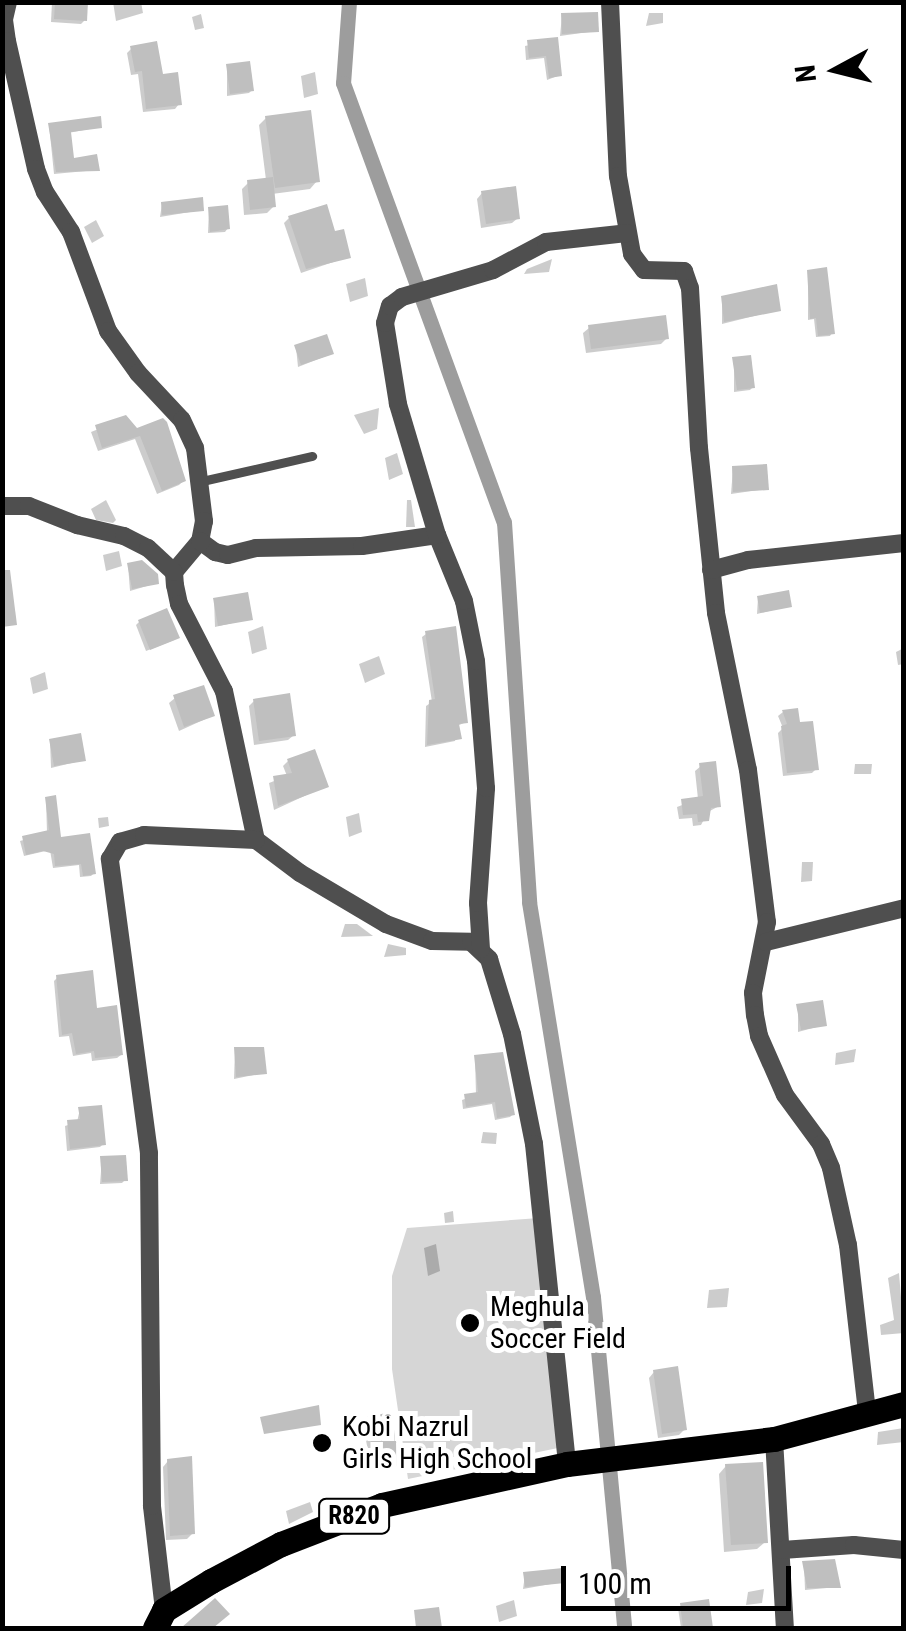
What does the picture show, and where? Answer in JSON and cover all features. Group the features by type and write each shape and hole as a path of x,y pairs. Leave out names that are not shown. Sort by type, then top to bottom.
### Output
{"main road":[{"name":"R820","path":"160,1620 181,1597 282,1544 382,1505 574,1463 774,1438 904,1404"}],"street":[{"path":"8,2 4,20 7,40 36,169 71,232 108,331 138,373 182,420 202,481 200,541 174,572"},
{"path":"610,2 618,176 636,265 644,270 676,268 688,278 711,570 725,670 748,770 766,942 753,992 758,1036 785,1095 821,1144 831,1168 848,1245 867,1411"},
{"path":"574,1463 534,1144 503,1002 481,949 478,904 486,788 480,699 464,601 437,535 398,404 385,323 390,306 402,297 492,270 546,242 627,233"},
{"path":"2,506 29,506 77,525 124,536 148,548 174,572 179,604 224,691 256,840"},
{"path":"200,541 215,552 228,555 296,544 394,543 437,535"},
{"path":"711,570 748,560 904,543"},
{"path":"160,1620 152,1506 148,1153 110,859 120,842 144,835 256,840 300,873 386,924 432,941 471,942 481,949"},
{"path":"766,942 904,908"},
{"path":"774,1438 785,1628"},
{"path":"782,1550 854,1546 904,1550"}],"lane":[{"path":"202,481 312,456"}],"shaded area":[{"name":"Meghula Soccer Field","path":"539,1218 558,1448 408,1479 392,1369 392,1276 407,1228"}],"building":[{"path":"55,2 88,2 87,21 54,19"},
{"path":"598,12 599,32 562,34 561,13"},
{"path":"558,37 562,76 549,78 546,56 529,58 527,40"},
{"path":"157,41 163,74 178,72 182,105 146,109 142,71 135,72 130,46"},
{"path":"250,61 254,91 230,94 226,64"},
{"path":"311,110 320,182 275,188 265,116"},
{"path":"101,116 102,128 71,132 74,158 97,154 100,171 56,172 48,123"},
{"path":"273,177 276,207 250,210 247,180"},
{"path":"516,186 520,219 486,224 481,191"},
{"path":"203,197 204,211 162,215 161,202"},
{"path":"327,204 335,231 344,229 351,258 306,269 288,216"},
{"path":"228,205 230,229 210,232 208,207"},
{"path":"827,267 835,334 818,336 816,318 810,319 807,270"},
{"path":"777,284 781,311 724,322 721,296"},
{"path":"666,315 669,339 591,349 588,325"},
{"path":"327,334 334,354 301,365 294,345"},
{"path":"751,355 755,388 737,390 732,357"},
{"path":"126,415 137,428 163,418 167,422 186,481 162,491 140,436 102,448 95,425"},
{"path":"767,464 769,490 733,492 732,466"},
{"path":"142,560 158,574 159,584 132,589 127,563"},
{"path":"2,570 10,570 17,625 2,627"},
{"path":"789,590 792,607 760,613 757,596"},
{"path":"248,592 253,620 218,626 213,598"},
{"path":"167,608 180,638 150,650 138,620"},
{"path":"456,626 468,723 459,724 462,739 427,745 429,700 435,699 425,631"},
{"path":"204,685 215,716 184,727 173,695"},
{"path":"290,693 296,736 259,741 253,699"},
{"path":"798,708 800,722 813,721 819,770 787,773 781,726 787,724 782,710"},
{"path":"81,733 86,761 54,766 49,739"},
{"path":"315,749 329,787 278,806 273,776 292,773 287,759"},
{"path":"716,761 721,807 711,808 709,821 698,822 697,814 683,815 681,799 703,796 699,763"},
{"path":"56,795 61,837 90,833 96,874 83,876 81,864 55,866 54,854 43,851 26,855 22,836 49,830 45,797"},
{"path":"93,970 97,1008 117,1005 123,1055 95,1058 94,1051 76,1054 72,1033 62,1035 56,975"},
{"path":"823,1000 827,1026 801,1030 796,1004"},
{"path":"234,1047 264,1047 267,1074 236,1077"},
{"path":"503,1052 515,1115 497,1118 495,1102 466,1107 464,1094 478,1092 474,1055"},
{"path":"102,1105 106,1145 70,1149 67,1120 80,1119 78,1107"},
{"path":"126,1155 128,1181 102,1182 100,1156"},
{"path":"678,1366 687,1430 662,1434 653,1370"},
{"path":"319,1405 321,1425 264,1434 260,1417"},
{"path":"391,1412 400,1465 376,1469 367,1417"},
{"path":"192,1456 195,1534 170,1536 167,1459"},
{"path":"763,1462 768,1543 731,1545 725,1464"},
{"path":"835,1559 841,1588 807,1588 802,1561"},
{"path":"563,1568 565,1583 525,1587 523,1572"},
{"path":"215,1598 230,1614 213,1628 181,1628"},
{"path":"709,1599 713,1628 683,1628 680,1603"},
{"path":"439,1607 442,1628 416,1628 414,1610"}],"waterway":[{"path":"349,2 343,83 504,522 529,902 593,1297 624,1628"}],"place":[{"name":"Meghula Soccer Field","path":"470,1323"},
{"name":"Kobi Nazrul Girls High School","path":"322,1443"}]}
